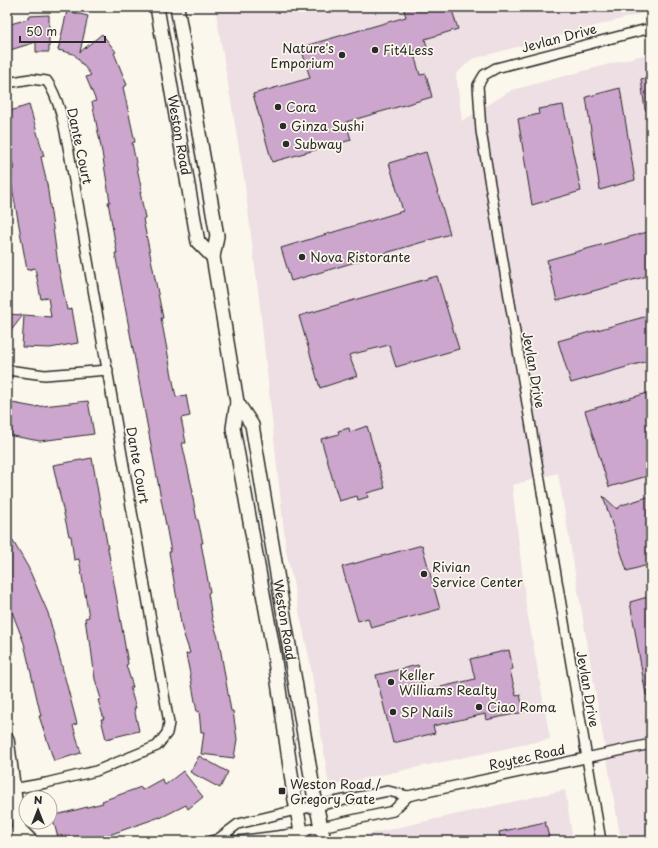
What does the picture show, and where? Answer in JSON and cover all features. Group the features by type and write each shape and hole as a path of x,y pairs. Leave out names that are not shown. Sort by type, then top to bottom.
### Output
{"main road":[{"name":"Weston Road","path":"157,7 198,242 213,257"},
{"name":"Weston Road","path":"177,7 217,236 213,257 237,402 232,428 274,654 296,810 302,836"},
{"name":"Weston Road","path":"237,402 252,425 324,841"},
{"path":"7,739 11,790 18,828 10,841"},
{"path":"20,830 30,841"}],"street":[{"name":"Jevlan Drive","path":"601,841 481,131 478,85 484,75 496,68 651,28"},
{"name":"Dante Court","path":"7,83 15,80 38,79 47,81 55,93 69,152 169,723 167,733 157,746 96,771 11,790"},
{"path":"7,370 45,375 108,370"},
{"name":"Roytec Road","path":"215,840 238,824 296,810 388,791 408,796 651,744"},
{"path":"215,840 237,841 302,836 322,826 393,811 408,796"}],"shaded area":[{"path":"215,7 651,7 651,11 472,59 456,74 462,121 512,90 651,53 651,841 621,841 558,473 512,485 526,605 550,739 329,786 310,662 286,550 260,307 244,178"},
{"path":"565,790 573,841 347,841 347,839"}],"building":[{"path":"403,7 451,7 458,29 425,39 427,47 413,51 420,75 426,74 432,97 346,122 351,140 272,162 253,94 310,78 301,47 406,17"},
{"path":"67,11 88,16 80,52 102,34 116,52 114,53 127,85 123,87 135,142 132,143 142,192 140,192 145,218 143,219 163,318 161,318 176,397 186,395 190,416 181,418 186,443 182,443 203,543 201,543 210,592 208,593 212,618 219,641 231,711 233,711 237,739 234,758 201,754 204,732 201,732 199,711 197,712 186,654 190,653 182,629 169,552 171,552 115,253 117,253 108,202 110,202 92,102 96,101 86,77 91,75 74,54 58,50"},
{"path":"49,15 49,52 36,52 36,42 7,51 7,25 28,19 28,16"},
{"path":"651,77 651,110 645,110 641,79"},
{"path":"620,88 635,180 600,190 586,97"},
{"path":"29,105 44,156 41,157 47,184 58,264 67,310 72,309 78,343 50,348 22,347 24,315 51,317 48,297 41,299 35,268 27,270 9,170 14,169 7,144 7,112"},
{"path":"563,105 581,191 532,205 518,119 539,114 538,109"},
{"path":"426,152 450,234 291,281 281,248 403,211 389,163"},
{"path":"651,231 651,275 557,301 547,260"},
{"path":"437,276 459,349 396,367 389,345 349,355 357,376 320,388 299,316"},
{"path":"7,314 23,315 7,336"},
{"path":"651,315 651,360 571,383 558,341"},
{"path":"651,392 651,475 609,487 585,411"},
{"path":"88,401 94,434 40,441 7,435 7,402 34,407"},
{"path":"367,426 385,488 367,493 368,497 358,500 357,496 339,501 321,439 339,434 338,431 349,428 350,432"},
{"path":"92,458 128,664 126,665 133,687 130,688 136,708 134,708 139,731 106,739 101,719 104,719 98,700 101,699 95,679 90,640 88,640 85,618 89,617 79,559 74,560 71,536 69,536 53,465"},
{"path":"603,496 617,509 622,505 651,496 651,564 627,571"},
{"path":"7,531 28,567 48,613 77,724 73,725 81,753 54,761 39,716 41,716 24,643 7,599"},
{"path":"422,545 440,609 371,628 368,618 358,621 342,567"},
{"path":"651,596 651,695 646,695 630,602"},
{"path":"509,650 513,669 510,670 516,696 520,695 524,712 486,720 485,714 433,726 435,733 393,743 376,675 418,665 424,691 475,679 470,659"},
{"path":"199,756 228,772 220,788 190,772"},
{"path":"183,771 203,797 188,809 186,805 160,818 92,841 89,841 88,838 74,841 59,841 56,830 58,830 58,814 103,803 102,801 141,787 142,790 162,779 165,785"},
{"path":"545,822 550,841 501,841 499,832"}],"place":[{"name":"Fit4Less","path":"375,50"},
{"name":"Nature's Emporium","path":"342,55"},
{"name":"Cora","path":"278,107"},
{"name":"Ginza Sushi","path":"283,126"},
{"name":"Subway","path":"286,144"},
{"name":"Nova Ristorante","path":"302,257"},
{"name":"Rivian Service Center","path":"424,574"},
{"name":"Keller Williams Realty","path":"391,682"},
{"name":"Ciao Roma","path":"479,707"},
{"name":"SP Nails","path":"393,712"},
{"name":"Weston Road / Gregory Gate","path":"282,791"}]}
